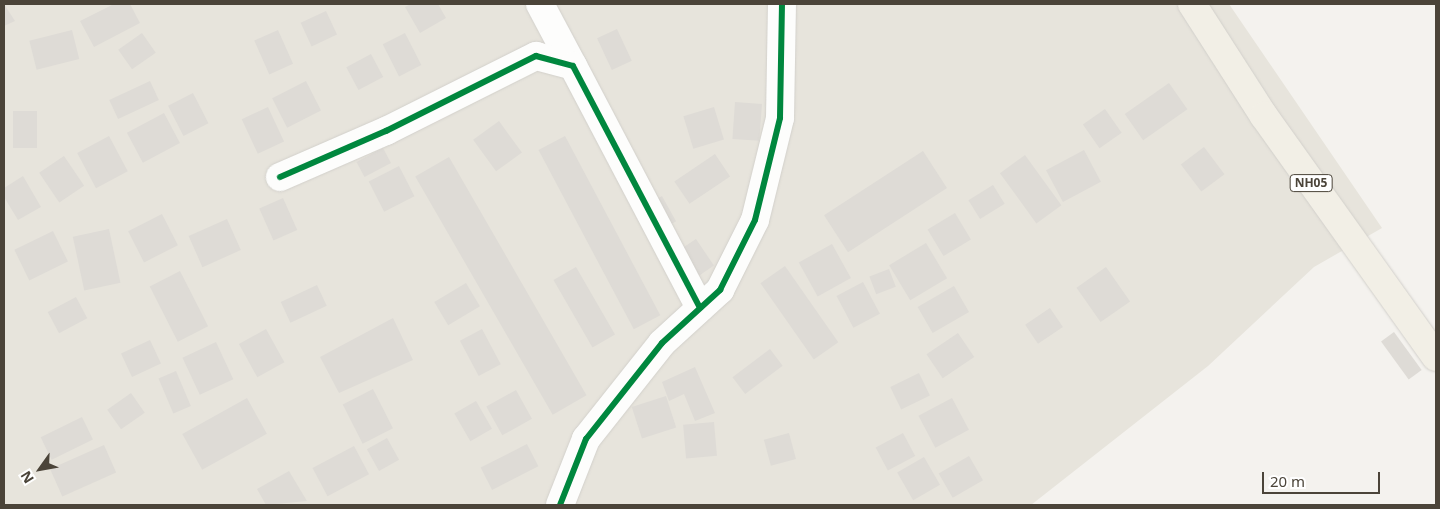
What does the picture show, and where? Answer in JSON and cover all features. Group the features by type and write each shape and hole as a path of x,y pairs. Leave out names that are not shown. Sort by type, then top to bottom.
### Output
{"main road":[{"name":"NH05","path":"1192,4 1264,116 1436,357"}],"street":[{"path":"540,4 700,308"},
{"path":"560,505 586,439 662,343 720,290 755,220 780,118 782,4"},
{"path":"280,177 386,131 536,56 573,66"}],"shaded area":[{"path":"4,4 1229,4 1382,228 1314,267 1208,366 1031,505 4,505"}],"building":[{"path":"4,4 15,21 4,26"},
{"path":"114,4 130,4 140,23 94,47 80,21"},
{"path":"411,4 438,4 446,18 420,33 405,7"},
{"path":"326,11 337,35 312,46 301,23"},
{"path":"617,29 632,61 612,70 597,38"},
{"path":"72,30 79,59 37,70 29,41"},
{"path":"278,30 293,64 269,74 254,41"},
{"path":"142,33 156,53 132,69 118,50"},
{"path":"405,33 421,65 399,76 383,44"},
{"path":"371,54 383,77 358,90 346,67"},
{"path":"150,81 159,100 118,119 109,100"},
{"path":"306,81 321,110 287,128 272,98"},
{"path":"1169,83 1187,109 1143,140 1125,114"},
{"path":"193,93 208,123 183,136 168,106"},
{"path":"735,102 762,104 759,141 732,139"},
{"path":"268,107 284,141 258,154 242,119"},
{"path":"714,107 724,140 693,149 683,116"},
{"path":"1105,109 1122,133 1100,148 1083,124"},
{"path":"13,111 37,111 37,148 13,148"},
{"path":"164,113 180,143 143,163 127,133"},
{"path":"499,121 522,153 496,171 473,140"},
{"path":"109,136 128,171 96,188 77,153"},
{"path":"565,136 660,315 634,329 539,150"},
{"path":"1204,147 1224,174 1201,192 1181,164"},
{"path":"383,148 391,163 364,177 357,162"},
{"path":"1084,150 1101,182 1063,202 1046,170"},
{"path":"923,151 947,188 848,252 824,215"},
{"path":"715,154 730,176 689,204 674,181"},
{"path":"1025,155 1061,205 1036,223 1000,173"},
{"path":"64,156 84,186 59,203 39,173"},
{"path":"449,157 586,395 553,415 415,177"},
{"path":"399,166 414,196 384,212 369,181"},
{"path":"23,176 41,207 18,220 4,197 4,188"},
{"path":"993,185 1005,204 980,219 968,200"},
{"path":"662,196 676,221 667,226 653,201"},
{"path":"283,198 297,230 273,241 259,209"},
{"path":"955,213 971,240 944,256 928,229"},
{"path":"162,214 178,245 144,262 128,231"},
{"path":"227,219 241,250 202,267 189,236"},
{"path":"109,229 120,283 84,290 73,237"},
{"path":"53,231 68,262 29,280 14,250"},
{"path":"696,239 714,266 698,276 680,250"},
{"path":"926,243 947,278 910,300 889,265"},
{"path":"832,244 851,278 818,297 799,262"},
{"path":"785,266 838,342 814,359 760,283"},
{"path":"576,267 615,335 592,348 553,280"},
{"path":"1106,267 1130,301 1101,322 1077,288"},
{"path":"889,269 896,287 876,294 869,277"},
{"path":"180,271 208,326 178,342 150,286"},
{"path":"863,282 880,314 853,328 837,296"},
{"path":"466,283 480,306 448,325 434,302"},
{"path":"317,285 327,306 290,323 281,302"},
{"path":"954,286 969,312 933,333 918,307"},
{"path":"76,297 87,318 59,333 48,312"},
{"path":"1050,308 1063,327 1038,344 1025,325"},
{"path":"393,318 413,360 339,393 320,357"},
{"path":"266,329 284,362 257,377 239,344"},
{"path":"482,329 501,364 479,376 460,341"},
{"path":"1394,332 1422,370 1409,379 1381,341"},
{"path":"958,333 974,357 943,378 926,354"},
{"path":"150,340 161,364 132,377 121,354"},
{"path":"216,342 233,379 200,395 182,358"},
{"path":"770,349 783,366 745,394 732,377"},
{"path":"695,367 715,413 695,421 684,394 669,401 662,382"},
{"path":"176,371 191,406 173,413 159,378"},
{"path":"919,373 930,395 901,409 890,387"},
{"path":"373,389 393,428 363,444 343,404"},
{"path":"516,390 532,419 502,435 486,406"},
{"path":"131,393 145,413 121,429 107,410"},
{"path":"666,396 676,427 642,439 632,407"},
{"path":"247,398 267,434 202,470 182,434"},
{"path":"952,398 969,430 935,448 918,416"},
{"path":"476,401 492,429 470,441 454,414"},
{"path":"82,417 93,439 52,460 41,437"},
{"path":"714,422 717,456 686,459 683,425"},
{"path":"789,433 796,459 771,466 764,440"},
{"path":"903,433 915,456 888,471 876,448"},
{"path":"387,438 399,460 379,471 367,449"},
{"path":"527,444 538,466 492,490 481,468"},
{"path":"104,445 116,472 62,496 50,469"},
{"path":"354,446 369,474 328,496 313,468"},
{"path":"969,456 983,480 953,498 939,474"},
{"path":"924,457 940,485 913,500 897,472"},
{"path":"289,471 307,501 266,505 257,489"}],"cycle path":[{"path":"560,505 586,439 662,343 720,290 755,220 780,118 782,4"},
{"path":"280,177 386,131 536,56 573,66 700,308"}]}
